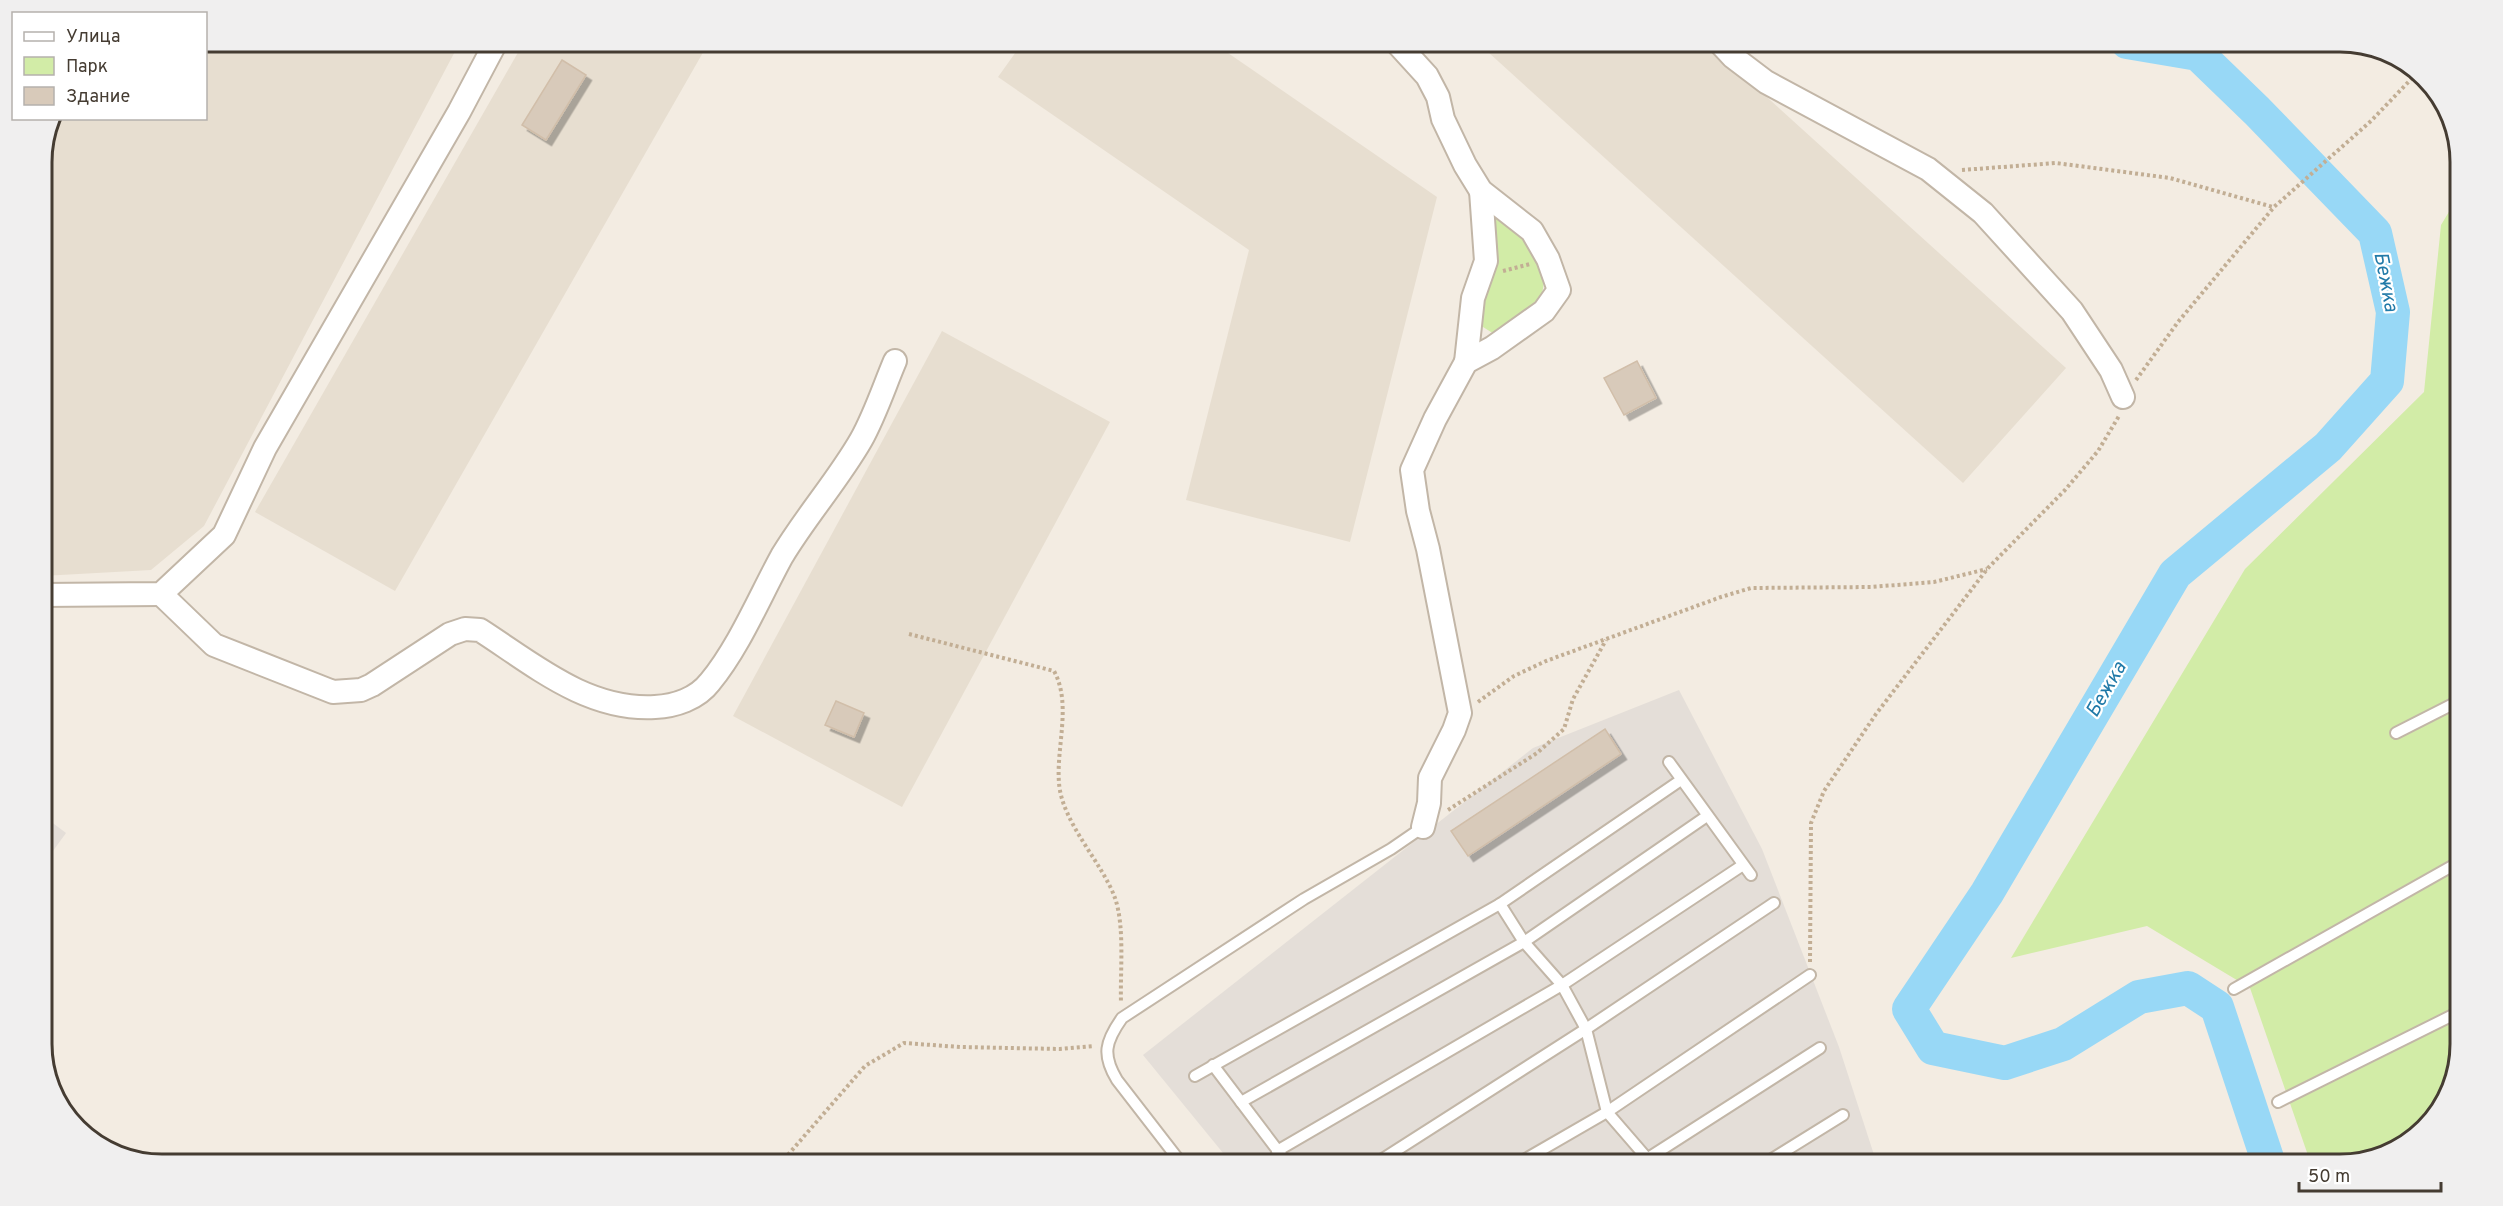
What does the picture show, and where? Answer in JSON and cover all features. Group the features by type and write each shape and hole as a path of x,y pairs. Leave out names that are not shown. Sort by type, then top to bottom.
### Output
{"street":[{"path":"1406,52 1427,76 1438,97 1443,119 1465,165 1481,191 1532,231 1548,259 1559,290 1544,311 1500,342 1466,362"},
{"path":"1729,52 1766,82 1928,170 1983,213 2072,311 2111,370 2123,397"},
{"path":"53,594 161,594 224,535 265,448 459,112 490,53"},
{"path":"1422,827 1430,803 1430,778 1460,713 1428,549 1418,511 1412,470 1435,419 1466,362 1473,298 1486,261 1481,191"},
{"path":"161,594 213,645 333,692 361,690 372,685 450,634 465,629 480,630 562,684 591,698 621,706 668,707 688,700 709,684 722,666 784,554 861,439 895,361"}],"lane":[{"path":"2396,733 2450,706"},
{"path":"1669,762 1751,875"},
{"path":"1195,1076 1500,904 1681,780"},
{"path":"1241,1102 1524,942 1707,816"},
{"path":"1174,1154 1108,1065 1107,1045 1122,1018 1304,899 1391,849 1422,827"},
{"path":"1277,1151 1562,985 1743,864"},
{"path":"2234,989 2450,867"},
{"path":"1391,1154 1586,1029 1774,903"},
{"path":"1500,904 1524,942 1562,985 1586,1029 1607,1112 1641,1154"},
{"path":"1534,1154 1607,1112 1810,975"},
{"path":"2278,1102 2450,1016"},
{"path":"1659,1154 1820,1048"},
{"path":"1213,1065 1280,1154"},
{"path":"1780,1154 1843,1115"}],"path":[{"path":"1810,975 1811,823 1824,791 1876,714 1988,568 2065,490 2098,451 2121,413 2123,397 2178,322 2274,207 2371,122 2412,79"},
{"path":"1928,170 1979,170 2056,163 2169,178 2274,207"},
{"path":"1481,278 1548,259"},
{"path":"1460,713 1514,676 1546,661 1751,588 1827,588 1934,582 1988,568"},
{"path":"909,634 1054,671 1059,680 1063,692 1058,755 1059,787 1070,816 1114,896 1118,910 1122,1018"},
{"path":"1422,827 1551,743 1564,729 1573,699 1606,640"},
{"path":"789,1154 865,1066 904,1043 960,1047 1060,1049 1107,1045"}],"shaded area":[{"path":"1488,52 1717,52 2066,368 1963,483"},
{"path":"207,53 454,53 204,526 151,570 53,575 53,148 61,120 207,120"},
{"path":"518,53 703,53 395,591 255,512"},
{"path":"1015,53 1227,53 1437,197 1350,542 1186,500 1249,250 998,77"},
{"path":"942,331 1110,422 902,807 733,716"},
{"path":"1679,690 1762,849 1839,1047 1874,1154 1224,1154 1143,1055 1533,748"},
{"path":"53,823 66,833 53,851"}],"green space":[{"path":"2450,210 2450,1058 2445,1079 2436,1098 2428,1110 2407,1131 2369,1150 2340,1154 2308,1154 2250,988 2147,926 2011,958 2245,569 2424,392 2441,225"},
{"path":"1505,216 1522,233 1537,254 1544,278 1543,290 1535,307 1499,337 1483,327 1478,313 1487,220"}],"building":[{"path":"562,60 586,75 546,140 522,125"},
{"path":"1637,361 1656,398 1624,415 1604,378"},
{"path":"836,701 864,713 854,737 825,725"},
{"path":"1605,729 1621,754 1468,856 1451,831"}],"waterway":[{"name":"Бежка","path":"2187,52 2198,54 2257,111 2375,233 2393,312 2387,381 2328,447 2175,574 1987,893 1909,1009 1933,1048 2005,1063 2063,1044 2139,997 2188,988 2217,1007 2266,1154"}]}
